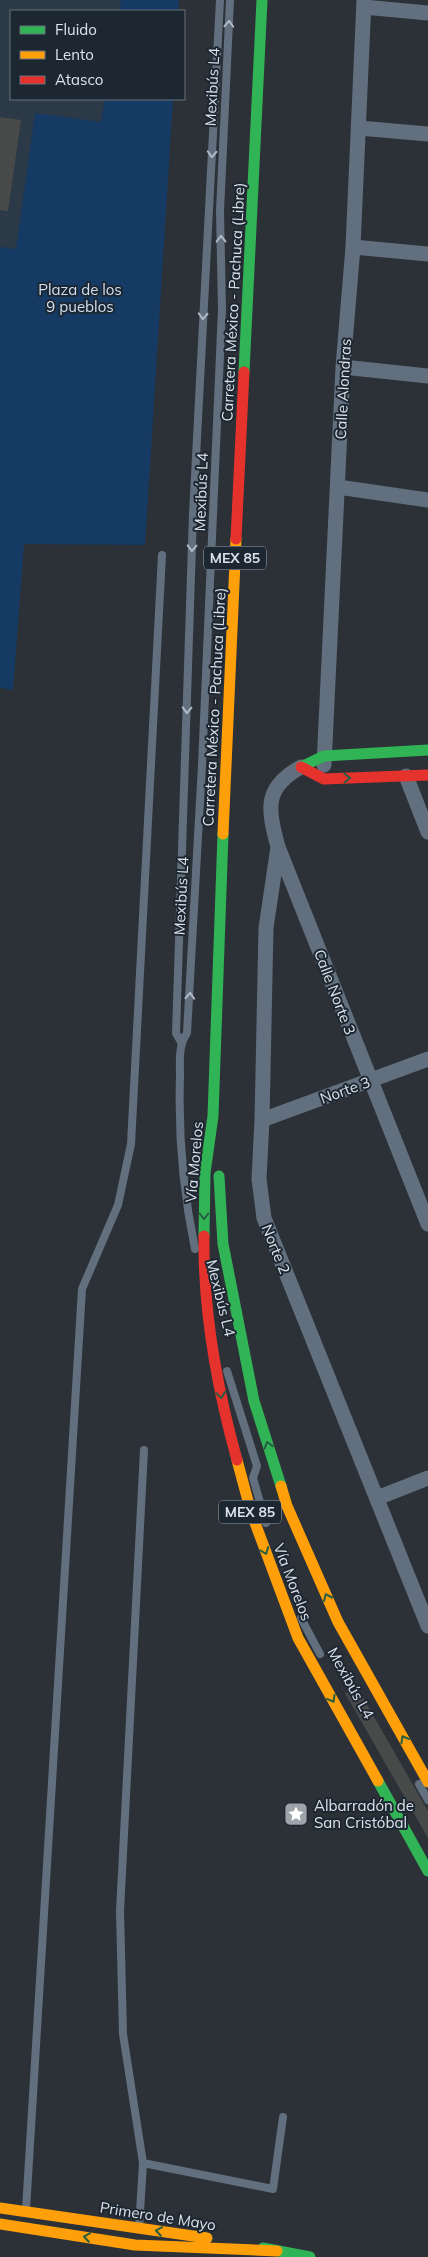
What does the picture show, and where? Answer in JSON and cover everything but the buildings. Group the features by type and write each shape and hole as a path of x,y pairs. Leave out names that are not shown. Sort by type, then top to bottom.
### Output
{"main road":[{"name":"Carretera México - Pachuca (Libre)","path":"213,1116 226,754 262,0"},
{"path":"301,767 324,756 428,750"},
{"path":"301,767 324,779 428,775"},
{"name":"Vía Morelos","path":"213,1116 205,1173 204,1248 208,1302 222,1405 250,1512 298,1638 428,1871"},
{"name":"Vía Morelos","path":"213,1116 222,1244 254,1401 287,1506 338,1622 428,1782"},
{"name":"Primero de Mayo","path":"0,2208 139,2228 305,2256"},
{"path":"0,2224 135,2245 277,2251"}],"street":[{"path":"364,4 428,13"},
{"name":"Calle Alondras","path":"324,779 343,367 353,247 364,4"},
{"path":"358,128 428,134"},
{"path":"353,247 428,254"},
{"path":"343,367 428,376"},
{"path":"338,487 428,500"},
{"name":"Calle Norte 3","path":"301,767 278,782 271,803 273,826 278,847 428,1224"},
{"path":"406,776 428,832"},
{"name":"Norte 2","path":"278,847 266,928 259,1179 264,1218 428,1626"},
{"name":"Norte 3","path":"262,1120 428,1059"},
{"path":"377,1498 428,1478"}],"lane":[{"name":"Mexibús L4","path":"220,0 193,514 176,1033 181,1042 179,1139 184,1198 215,1334 257,1466 253,1478 268,1530"},
{"name":"Mexibús L4","path":"181,1042 187,1034 202,765 222,310 220,211 230,0"},
{"path":"26,2212 82,1289 118,1205 131,1144 162,555"},
{"path":"139,2228 143,2163 123,2034 120,1911 144,1450"},
{"path":"257,1466 265,1472"},
{"name":"Mexibús L4","path":"299,1612 326,1666"},
{"path":"413,1774 428,1800"},
{"path":"143,2163 273,2189 283,2117"}],"shaded area":[{"path":"0,0 121,0 119,10 10,10 10,100 105,100 101,122 35,114 16,249 0,247"}],"green space":[{"path":"121,0 179,0 178,10 119,10"},
{"name":"Plaza de los 9 pueblos","path":"105,100 173,100 145,545 24,544 13,690 0,688 0,247 16,249 35,113 101,122"}],"traffic: fast":[{"path":"244,372 262,0"},
{"path":"301,767 324,756 428,750"},
{"path":"204,1236 205,1173 213,1116 223,834"},
{"path":"219,1176 223,1244 254,1401 281,1486"},
{"path":"378,1781 428,1871"},
{"path":"263,2248 310,2257"}],"traffic: slow":[{"path":"223,834 236,539"},
{"path":"237,1460 251,1512 298,1638 378,1781"},
{"path":"281,1486 287,1506 338,1622 428,1782"},
{"path":"0,2208 207,2238"},
{"path":"0,2224 135,2245 277,2251"}],"traffic: jam":[{"path":"236,539 244,372"},
{"path":"301,767 324,779 428,775"},
{"path":"204,1236 206,1293 213,1349 223,1405 237,1460"}],"place":[{"name":"Albarradón de San Cristóbal","path":"296,1814"}]}
